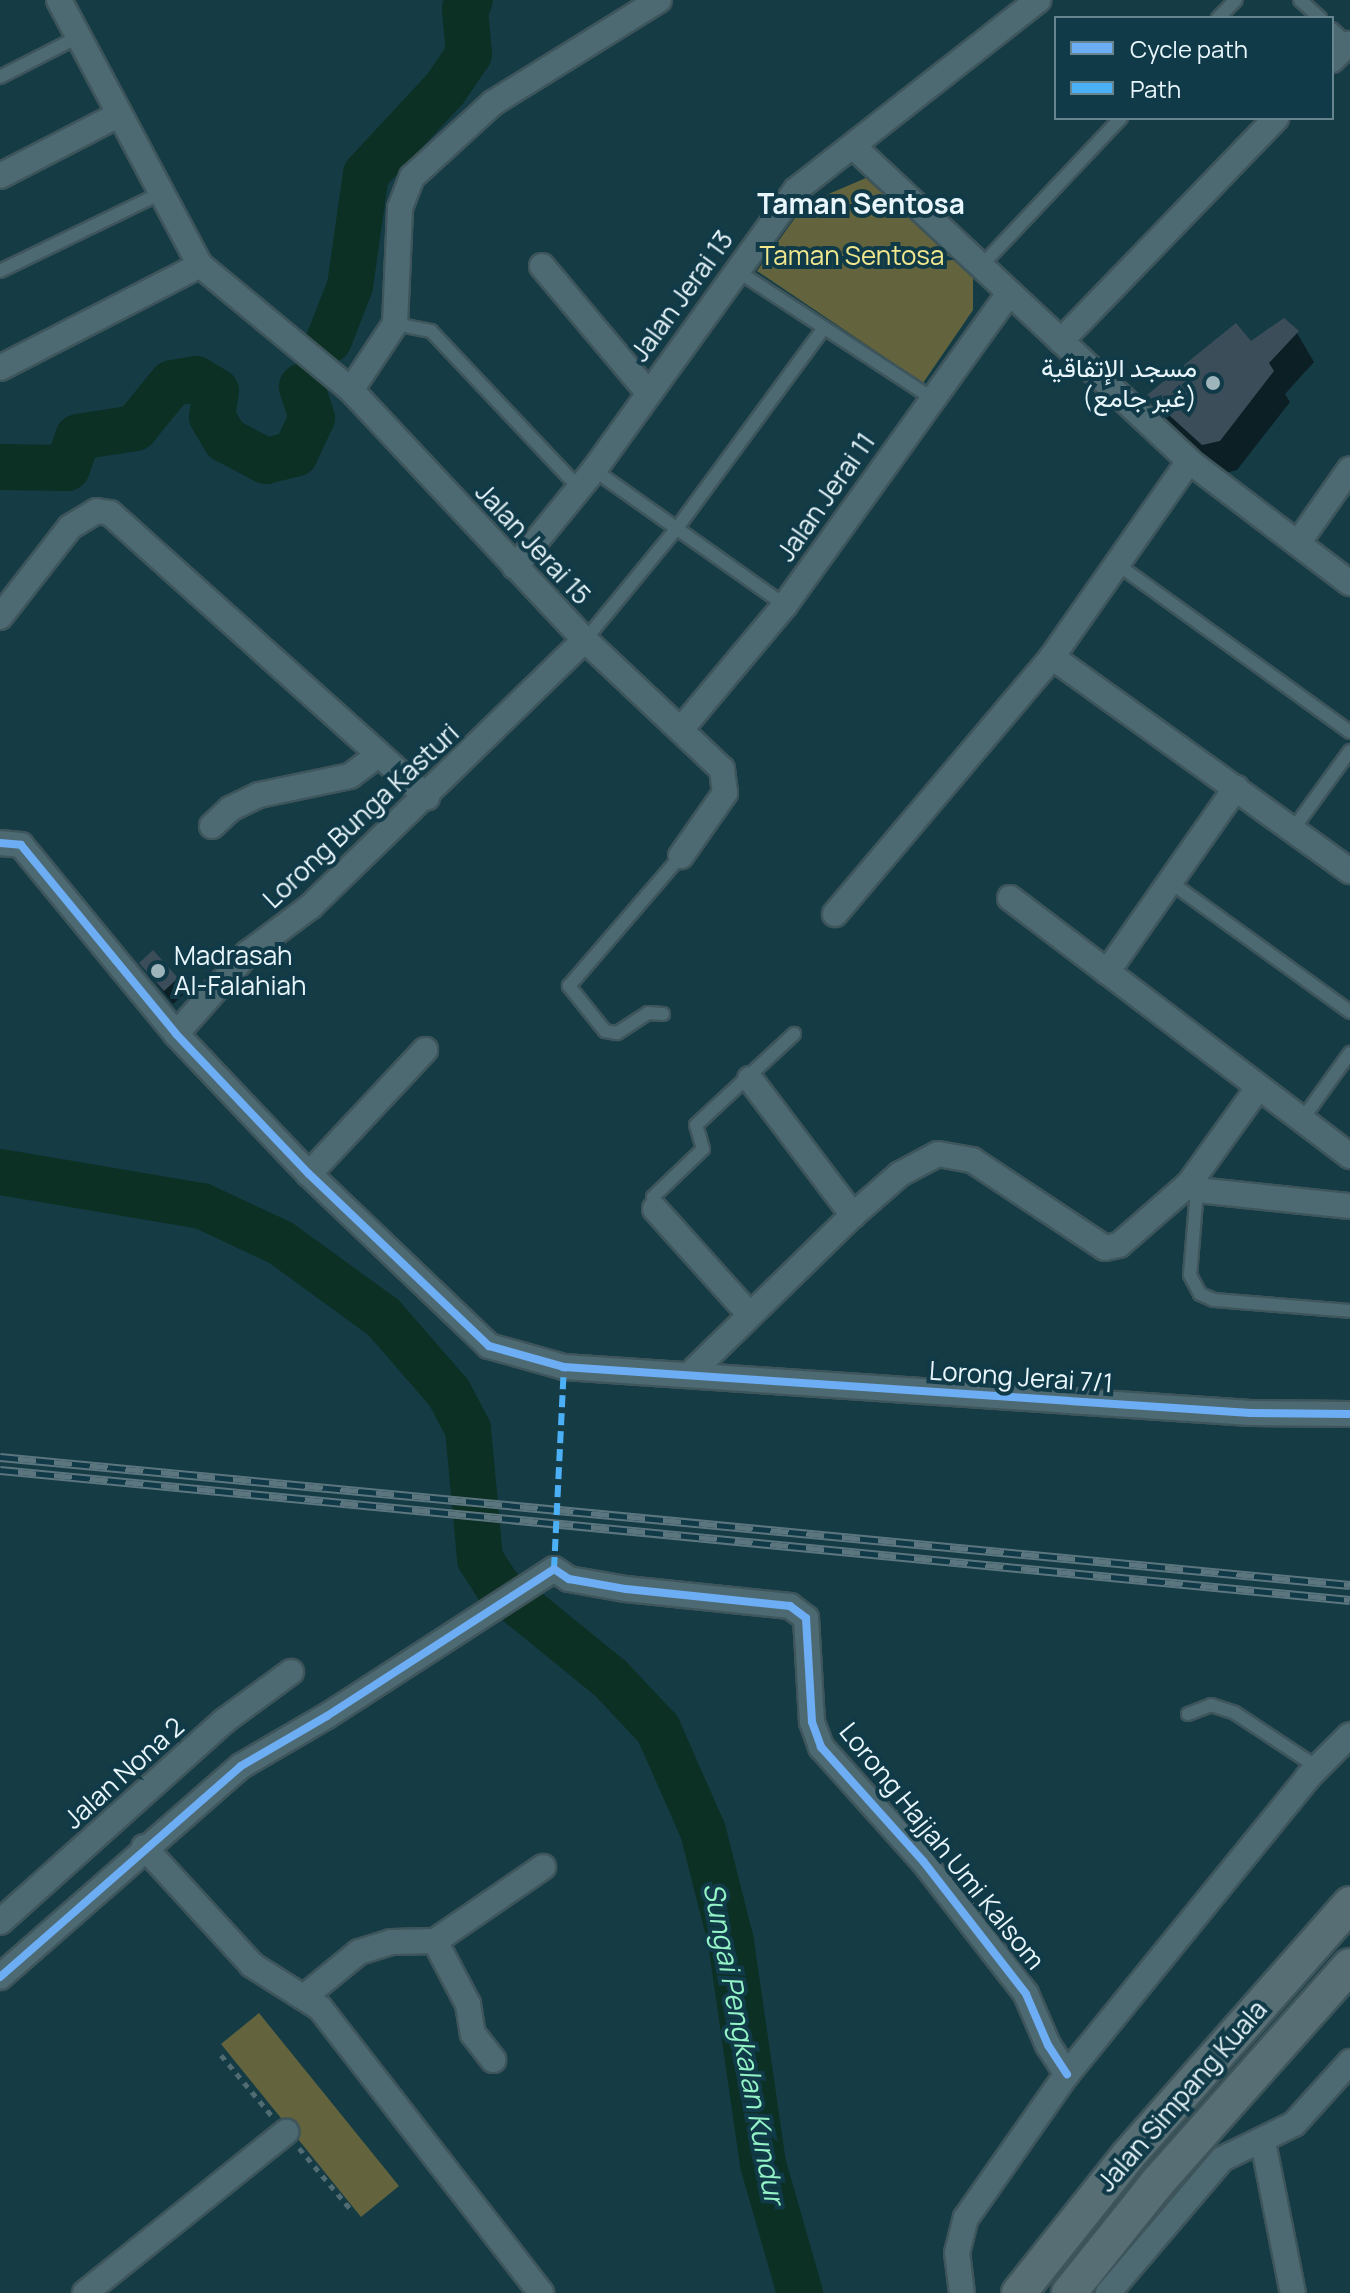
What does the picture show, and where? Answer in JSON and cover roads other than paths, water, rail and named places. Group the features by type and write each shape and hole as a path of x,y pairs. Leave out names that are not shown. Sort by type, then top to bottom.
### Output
{"main road":[{"name":"Jalan Simpang Kuala","path":"1019,2293 1128,2156 1350,1904"},
{"name":"Jalan Simpang Kuala","path":"1069,2293 1157,2183 1350,1966"}],"street":[{"path":"0,368 200,265 159,194 59,0"},
{"path":"351,390 395,324 400,208 412,177 493,103 659,0"},
{"name":"Jalan Jerai 13","path":"515,567 586,479 796,190 1038,0"},
{"path":"0,176 118,115"},
{"path":"1061,341 1274,120"},
{"path":"854,147 1189,461 1350,583"},
{"name":"Jalan Jerai 15","path":"200,265 351,390 585,640 683,727 726,779 718,807 681,856"},
{"path":"542,266 647,391"},
{"name":"Jalan Jerai 11","path":"683,727 785,605 930,397 1009,293"},
{"path":"835,914 1052,657 1189,461"},
{"path":"1298,543 1350,469"},
{"path":"0,617 70,527 97,511 110,513 427,797"},
{"name":"Lorong Bunga Kasturi","path":"176,1034 248,953 311,906 427,797 585,640"},
{"path":"1052,657 1350,871"},
{"path":"212,826 230,809 259,795 350,776 379,754"},
{"path":"1107,972 1236,788"},
{"name":"Lorong Jerai 7/1","path":"0,843 21,845 176,1034 309,1174 489,1346 564,1367 1250,1413 1350,1414"},
{"path":"1010,898 1350,1156"},
{"path":"309,1174 425,1050"},
{"path":"750,1079 853,1215"},
{"path":"690,1374 853,1215 900,1174 938,1154 972,1160 1105,1248 1131,1239 1193,1187 1258,1088"},
{"path":"1193,1187 1350,1206"},
{"path":"655,1209 750,1315"},
{"name":"Lorong Hajjah Umi Kalsom","path":"144,1847 241,1766 546,1575 626,1589 790,1606 806,1618 812,1722 821,1747 923,1861 1026,1994 1048,2045 1067,2074"},
{"name":"Jalan Nona 2","path":"0,1922 224,1721 291,1672"},
{"path":"962,2293 957,2253 966,2218 1067,2074 1317,1767 1350,1735"},
{"path":"0,1977 144,1847 252,1965 320,2008 541,2293"},
{"path":"304,1997 343,1962 371,1945 435,1941 543,1867"},
{"path":"435,1941 468,2004 473,2034 493,2060"},
{"path":"1108,2293 1210,2171 1234,2152 1263,2142 1294,2124 1350,2062"},
{"path":"85,2293 286,2132"},
{"path":"1263,2142 1293,2293"}],"lane":[{"path":"1220,16 1236,0"},
{"path":"1300,0 1318,16"},
{"path":"0,77 80,36"},
{"path":"981,266 1119,120"},
{"path":"0,271 159,194"},
{"path":"736,270 930,397"},
{"path":"395,324 431,331 586,479 677,528 785,605"},
{"path":"585,640 677,528 824,328"},
{"path":"1117,564 1350,732"},
{"path":"1294,828 1350,751"},
{"path":"663,1014 642,1016 617,1033 605,1031 569,986 681,856"},
{"path":"1170,882 1350,1012"},
{"path":"655,1209 653,1197 703,1149 696,1125 750,1079 794,1034"},
{"path":"1301,1121 1350,1053"},
{"path":"1193,1187 1190,1275 1200,1294 1214,1300 1350,1311"},
{"path":"1188,1714 1211,1705 1235,1713 1317,1767"}],"waterway":[{"path":"329,340 350,286 366,174 445,89 469,54 465,9 470,0"},
{"path":"0,467 67,468 78,437 135,428 172,383 196,379 216,391 212,417 226,440 266,461 295,454 312,418 302,387"},
{"name":"Sungai Pengkalan Kundur","path":"0,1172 202,1206 281,1243 383,1317 449,1393 468,1429 480,1559 498,1587 610,1678 658,1729 703,1831 731,1942 763,2164 800,2293"}],"railway":[{"path":"0,1457 1350,1585"},
{"path":"0,1470 1350,1600"}],"place":[{"name":"مسجد الإتفاقية (غير جامع)","path":"1213,383"},
{"name":"Madrasah Al-Falahiah","path":"158,971"}],"district":[{"name":"Taman Sentosa","path":"861,203"}]}
